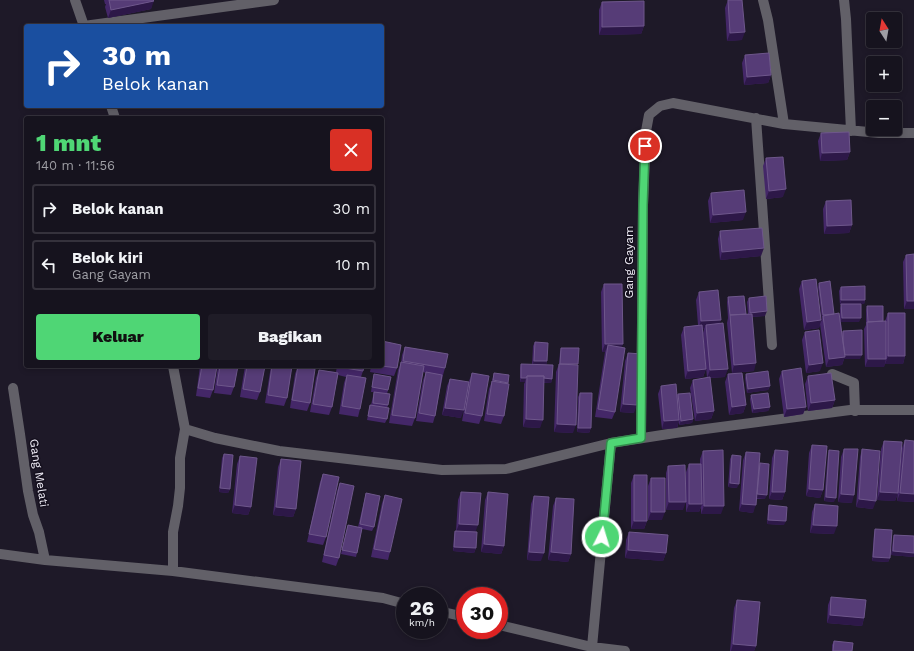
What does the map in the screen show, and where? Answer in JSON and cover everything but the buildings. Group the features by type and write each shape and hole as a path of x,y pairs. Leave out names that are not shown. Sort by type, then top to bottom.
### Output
{"street":[{"path":"75,0 83,24"},
{"path":"98,24 269,0"},
{"path":"763,0 768,20 784,124"},
{"path":"844,0 851,131"},
{"name":"Gang Gayam","path":"641,438 643,205 648,115 660,106 673,103 756,118"},
{"path":"772,345 756,118 784,124 879,134 914,133"},
{"path":"173,368 185,429 180,458 180,488 178,506 173,532 173,571"},
{"path":"832,374 854,383 855,411"},
{"name":"Gang Melati","path":"12,388 28,491 33,515 41,538 45,560"},
{"path":"185,429 215,438 279,450 442,470 506,469 611,443 641,438 855,411 914,410"},
{"path":"592,647 611,443"},
{"path":"0,554 45,560 173,571 382,598 396,602"},
{"path":"508,627 592,647 625,651"}],"route":[{"path":"602,537 611,443 641,438 645,146"}]}
